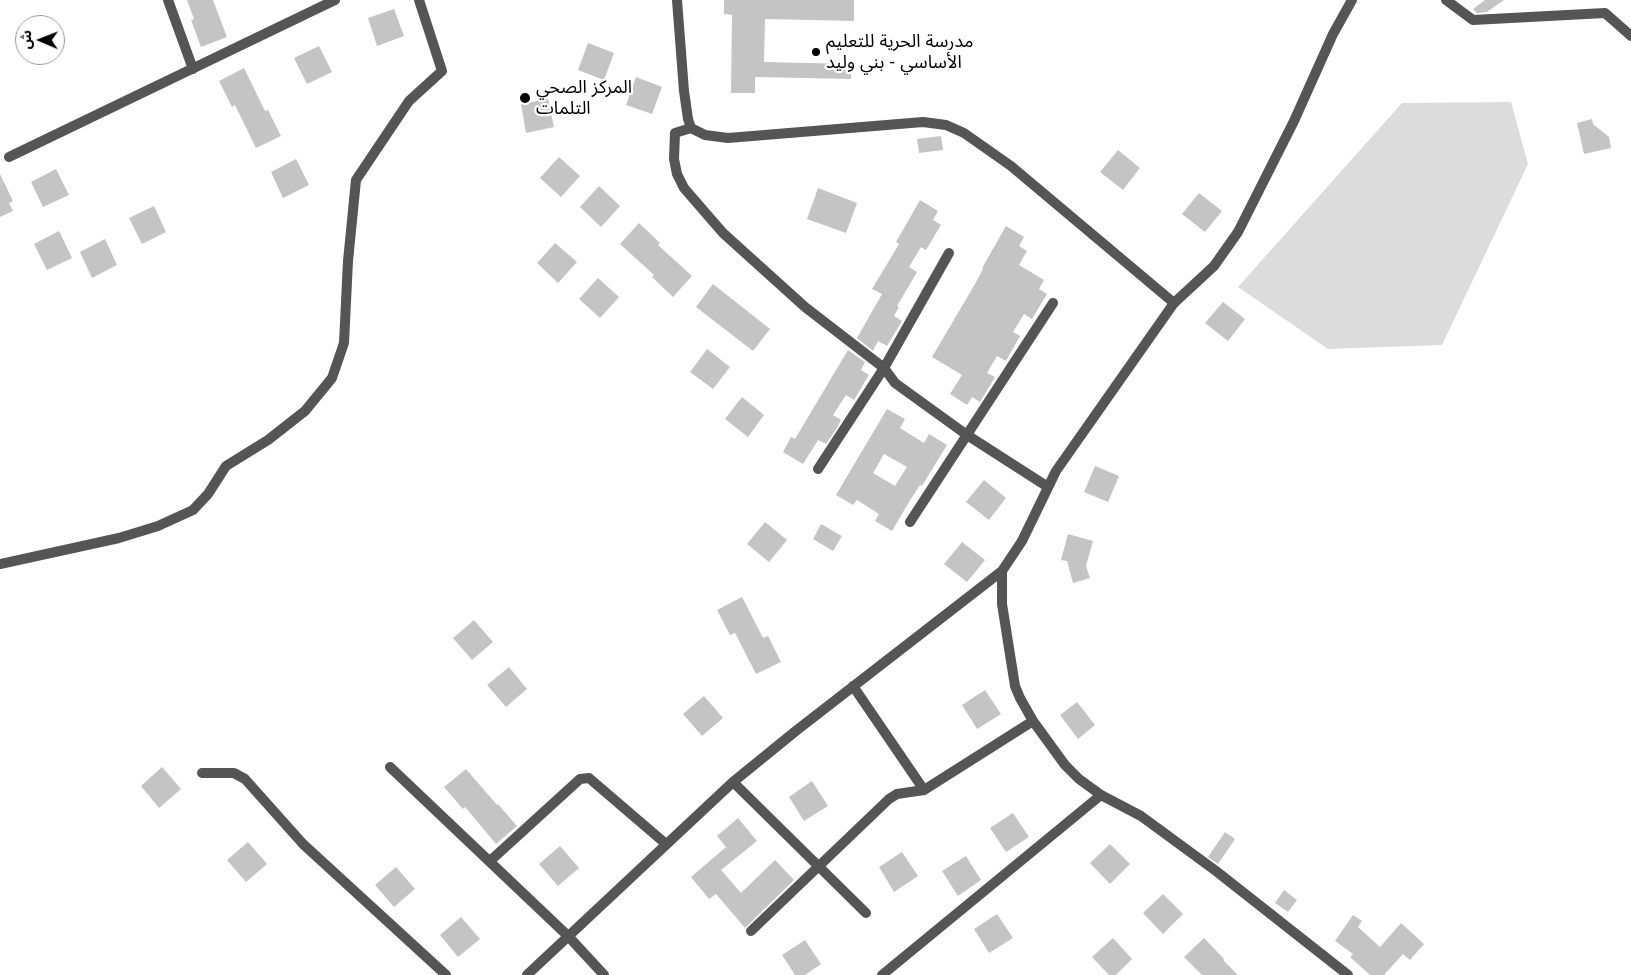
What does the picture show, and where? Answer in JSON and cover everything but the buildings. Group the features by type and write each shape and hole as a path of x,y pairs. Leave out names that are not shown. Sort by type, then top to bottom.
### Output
{"street":[{"path":"168,0 193,69"},
{"path":"9,157 335,0"},
{"path":"0,564 119,538 158,526 193,510 208,494 226,466 268,440 305,411 332,378 344,343 348,261 356,180 408,101 442,71 419,0"},
{"path":"678,0 684,91 688,119 692,128 705,135 728,138 922,122 946,125 964,133 1010,166 1174,303"},
{"path":"527,975 733,782 1002,571 1022,541 1056,471 1174,303 1214,266 1238,232 1294,122 1334,34 1352,0"},
{"path":"1446,0 1473,20 1604,13 1631,36"},
{"path":"692,128 676,133 674,159 677,174 684,188 722,233 805,306 884,368 895,383 967,435 1048,487"},
{"path":"818,469 884,368 949,253"},
{"path":"910,522 1053,303"},
{"path":"1002,571 1002,604 1012,671 1020,698 1033,721 1065,764 1079,779 1101,795 1141,816 1223,876 1348,975"},
{"path":"853,686 924,790"},
{"path":"751,931 888,799 897,794 924,790 1033,721"},
{"path":"390,766 568,936 604,975"},
{"path":"202,773 234,773 246,779 303,844 446,975"},
{"path":"490,861 580,779 584,778 589,778 666,844"},
{"path":"733,782 866,913"},
{"path":"882,975 1101,795"}],"shaded area":[{"path":"1511,102 1528,164 1442,345 1328,349 1238,287 1402,103"}],"place":[{"name":"مدرسة الحرية للتعليم الأساسي - بني وليد","path":"816,52"},
{"name":"المركز الصحي التلمات","path":"525,98"}]}
